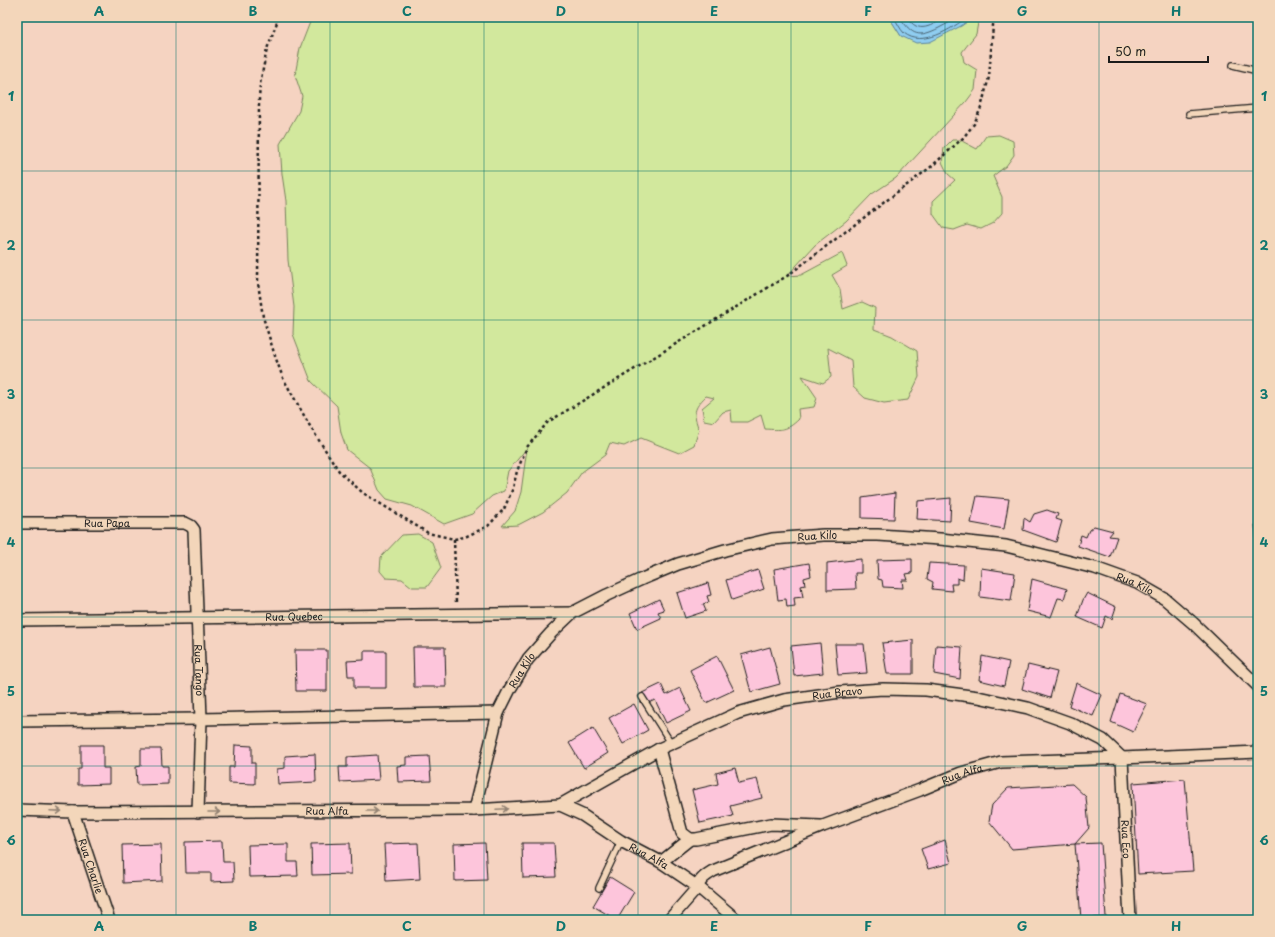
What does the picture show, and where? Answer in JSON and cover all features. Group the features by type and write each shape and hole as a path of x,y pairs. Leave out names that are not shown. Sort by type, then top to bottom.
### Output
{"street":[{"name":"Rua Papa","path":"17,523 185,523 191,526 194,530"},
{"name":"Rua Tango","path":"194,530 201,719 198,812"},
{"name":"Rua Kilo","path":"474,810 498,713 528,658 572,613 607,594 678,564 725,550 772,540 823,535 878,535 940,539 1006,546 1095,568 1136,583 1165,599 1193,623 1258,686"},
{"name":"Rua Quebec","path":"17,620 572,613"},
{"name":"Rua Bravo","path":"560,805 659,749 738,713 784,700 840,692 883,689 926,690 978,697 1028,708 1070,723 1103,740 1122,758"},
{"path":"17,721 498,713"},
{"path":"659,749 682,833 690,839 771,824 823,826"},
{"name":"Rua Alfa","path":"17,810 73,812 198,812 474,810 560,805 582,815 621,841 661,862 698,887 704,876 712,871 823,826 920,790 962,772 1001,762 1258,752"},
{"name":"Rua Eco","path":"1122,758 1130,920"},
{"name":"Rua Charlie","path":"73,812 109,920"},
{"path":"661,862 690,839"},
{"path":"669,920 698,887 737,920"}],"lane":[{"path":"1233,65 1258,71"},
{"path":"1189,114 1258,108"},
{"path":"642,697 671,744"},
{"path":"599,888 621,841"}],"path":[{"path":"280,17 267,49 260,84 259,100 258,283 263,317 275,356 284,378 311,428 339,471 364,493 428,533 454,539 465,538 488,526 504,509 527,447 548,422 787,276 932,166 963,138 974,124 981,108 989,77 993,25 996,17"},
{"path":"454,539 456,615"}],"green space":[{"path":"312,17 889,17 901,36 961,26 974,17 979,17 976,34 962,52 964,62 977,70 975,90 966,102 896,178 872,194 846,221 815,245 787,276 801,275 842,253 847,266 832,275 840,289 843,309 862,302 875,308 874,329 892,336 917,351 919,377 908,400 884,403 865,398 853,387 851,360 828,348 831,377 823,383 802,376 817,398 814,407 798,409 799,419 791,426 784,429 765,429 761,415 747,422 732,422 731,410 723,412 714,422 704,420 702,408 714,398 706,396 696,408 695,412 699,430 694,445 679,453 641,438 624,446 610,443 605,455 582,472 567,493 543,512 518,525 502,526 515,511 521,492 527,448 508,471 504,491 492,496 472,514 444,524 412,506 387,499 379,490 370,468 347,450 341,433 337,406 311,381 293,334 294,307 288,260 286,201 280,144 299,111 302,96 295,75 300,48"},
{"path":"999,135 1013,141 1014,155 1006,166 993,176 1002,197 1002,213 993,223 981,229 967,225 954,230 943,228 933,214 933,201 955,180 948,174 942,162 944,148 952,140 960,140 977,149 986,136"},
{"path":"418,534 432,542 441,568 427,587 412,587 402,579 386,578 380,571 381,557 402,535"}],"water":[{"path":"889,17 974,17 961,26 930,42 916,43 901,36"}],"building":[{"path":"895,493 894,519 862,518 862,498"},
{"path":"977,496 1009,499 1004,529 971,523"},
{"path":"951,498 950,521 917,519 918,501"},
{"path":"1047,510 1058,514 1056,519 1062,521 1056,542 1023,530 1024,518 1030,522 1034,514"},
{"path":"1255,525 1258,525 1258,554"},
{"path":"1094,526 1113,531 1109,536 1117,537 1110,557 1078,546 1081,535 1086,537 1089,530"},
{"path":"861,559 861,573 855,573 856,589 827,590 827,563"},
{"path":"912,559 912,573 906,574 908,580 902,580 903,588 883,587 882,580 878,579 877,560"},
{"path":"809,563 811,576 804,578 805,585 801,586 803,597 794,598 795,606 787,607 786,599 778,600 774,569"},
{"path":"929,563 964,565 963,580 957,578 957,584 951,584 952,591 932,589 933,582 927,579"},
{"path":"981,568 1015,573 1011,601 980,597"},
{"path":"758,570 764,589 732,600 726,580"},
{"path":"1032,579 1067,589 1064,599 1058,598 1051,617 1027,611"},
{"path":"708,583 711,595 707,596 709,602 703,604 706,611 685,618 677,593"},
{"path":"1087,593 1116,607 1112,619 1106,616 1102,628 1077,617"},
{"path":"659,599 664,610 658,612 661,618 637,629 630,613"},
{"path":"913,640 913,674 887,674 882,643"},
{"path":"820,643 823,673 794,676 791,646"},
{"path":"835,644 864,644 867,673 838,675"},
{"path":"936,645 962,647 960,679 934,674"},
{"path":"413,647 445,647 446,687 414,687"},
{"path":"770,647 780,684 751,692 741,655"},
{"path":"295,650 327,650 327,691 296,691"},
{"path":"364,651 386,651 386,688 354,688 354,676 348,676 347,661 364,660"},
{"path":"717,656 734,690 706,703 690,670"},
{"path":"982,656 1009,662 1004,686 979,680"},
{"path":"1028,665 1057,672 1050,698 1022,689"},
{"path":"1076,683 1102,695 1093,716 1069,706"},
{"path":"661,684 666,695 680,688 691,711 666,723 655,700 646,704 642,693"},
{"path":"1120,694 1147,704 1133,732 1111,722"},
{"path":"634,704 648,730 623,744 609,718"},
{"path":"593,728 608,753 584,768 569,743"},
{"path":"81,745 103,745 103,768 109,768 109,784 78,785 78,769 81,769"},
{"path":"235,745 252,746 252,763 255,763 255,784 229,783 229,767 234,767"},
{"path":"141,749 161,749 162,766 168,766 168,784 137,785 136,767 141,766"},
{"path":"315,754 316,782 278,784 277,769 285,768 285,756"},
{"path":"377,755 379,780 340,782 339,767 347,767 347,757"},
{"path":"429,756 431,781 398,782 397,766 406,765 406,757"},
{"path":"735,768 739,783 757,779 762,798 730,806 733,816 700,823 692,790 718,784 716,773"},
{"path":"1185,779 1193,871 1138,874 1133,783"},
{"path":"1072,784 1086,797 1089,828 1075,844 1012,849 989,821 992,805 1008,788"},
{"path":"945,840 951,863 928,869 921,849"},
{"path":"222,841 223,862 233,862 234,881 211,882 211,873 186,873 185,842"},
{"path":"350,843 351,874 312,875 311,844"},
{"path":"418,843 420,879 386,881 384,844"},
{"path":"485,843 487,880 455,881 454,844"},
{"path":"522,843 554,843 556,877 523,878"},
{"path":"1101,843 1106,917 1081,919 1075,844"},
{"path":"161,844 162,881 123,883 122,845"},
{"path":"288,844 288,862 297,862 298,876 249,877 248,845"},
{"path":"610,877 634,892 617,920 593,906"}]}
